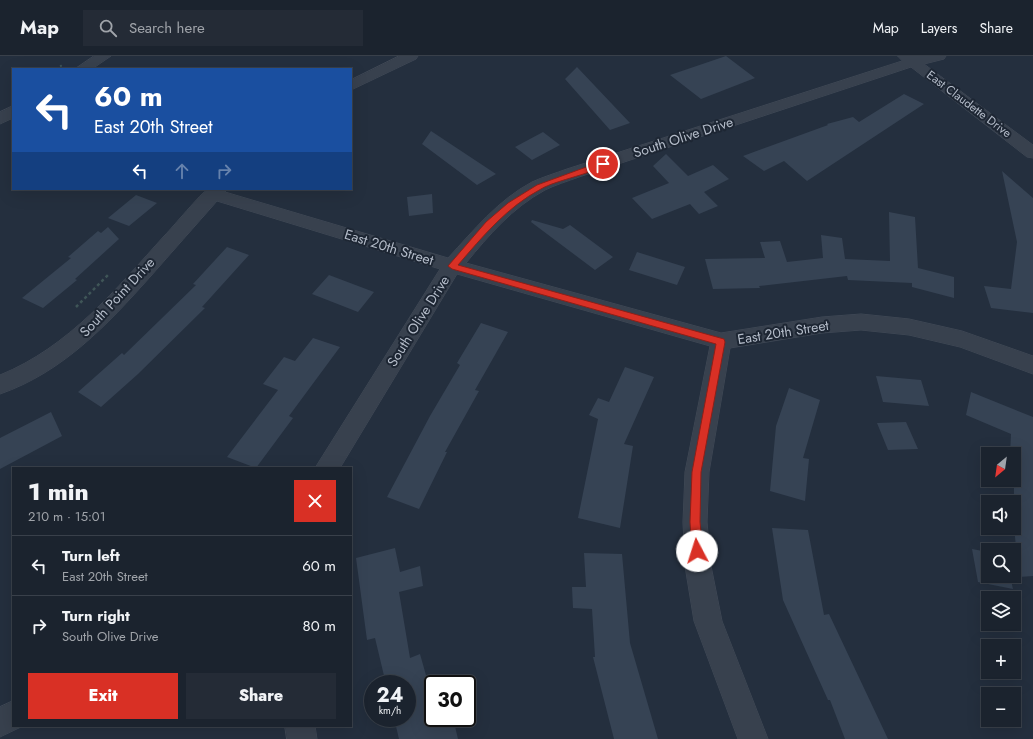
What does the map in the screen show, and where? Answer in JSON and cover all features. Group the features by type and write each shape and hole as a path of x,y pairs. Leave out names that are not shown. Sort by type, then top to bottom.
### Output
{"street":[{"path":"78,56 93,62"},
{"path":"352,85 366,77 411,56"},
{"name":"South Olive Drive","path":"328,467 452,266 489,224 510,205 539,186 573,173 909,59 939,56"},
{"name":"East Claudette Drive","path":"909,59 1033,152"},
{"path":"0,119 12,112"},
{"name":"East 20th Street","path":"215,192 452,266 721,342 822,325 861,322 909,327 962,339 1033,366"},
{"name":"South Point Drive","path":"0,385 26,374 73,343 110,308 215,192"},
{"path":"721,342 697,472 695,522 698,566 708,621 753,739"},
{"path":"0,722 12,716"},
{"path":"300,727 302,739"}],"path":[{"path":"75,308 112,271"}],"building":[{"path":"726,56 755,78 701,99 670,75"},
{"path":"577,67 630,123 610,130 565,79"},
{"path":"904,94 924,104 807,181 784,161 764,171 743,156 828,125 827,124 853,117 859,122"},
{"path":"431,131 496,174 477,185 422,144"},
{"path":"543,132 560,145 532,160 515,147"},
{"path":"666,154 688,176 713,165 729,179 704,192 718,206 699,214 690,204 652,219 632,198 669,183 653,166"},
{"path":"1002,171 1033,198 1033,313 991,308 984,286 1011,289 1017,242"},
{"path":"432,194 433,213 409,216 407,197"},
{"path":"136,195 157,203 129,226 108,218"},
{"path":"889,212 915,217 918,268 954,277 954,298 912,287 912,283 848,280 847,276 759,286 760,288 713,289 705,259 765,258 760,242 780,241 787,262 823,258 821,235 842,238 845,259 890,261"},
{"path":"532,220 563,229 570,225 613,257 595,270 531,222"},
{"path":"108,227 119,239 75,279 77,280 43,308 22,298 71,258 68,257 98,231 101,233"},
{"path":"227,247 249,255 202,307 205,308 138,374 101,407 78,392 122,353 124,355 196,285 193,284"},
{"path":"637,252 685,267 677,285 629,270"},
{"path":"329,275 374,292 358,312 312,294"},
{"path":"481,323 508,332 475,390 479,391 445,452 447,452 419,509 387,497 430,416 460,365 457,363"},
{"path":"313,338 340,347 289,416 293,418 257,467 227,457 278,390 263,384 284,357 295,361"},
{"path":"625,367 654,377 624,444 633,446 620,528 578,518 598,419 589,415 598,398 609,402"},
{"path":"876,376 921,380 929,406 883,402"},
{"path":"789,388 820,400 803,458 809,459 805,501 770,491 776,426"},
{"path":"971,392 1033,417 1033,576 1021,577 1021,543 1016,543 1015,535 1021,535 1021,495 1014,495 1014,488 1011,487 1021,487 1021,447 1010,447 1011,434 966,415"},
{"path":"51,412 62,436 0,469 0,438"},
{"path":"906,422 918,449 888,450 877,423"},
{"path":"772,528 808,530 824,615 829,614 888,739 845,739 830,700 828,700 783,600"},
{"path":"395,548 400,572 420,566 423,586 399,592 410,658 420,654 426,675 424,675 424,727 455,727 458,739 399,739 396,727 416,727 416,675 384,675 375,638 367,640 356,558"},
{"path":"972,549 981,551 981,583 978,582"},
{"path":"584,553 622,554 630,643 658,739 614,739 593,657 595,657 592,609 573,608 572,587 586,587"},
{"path":"983,583 1012,583 1013,589"}],"route":[{"path":"603,164 573,173 539,186 510,205 489,224 452,266 721,342 697,472 695,522 697,551"}]}
